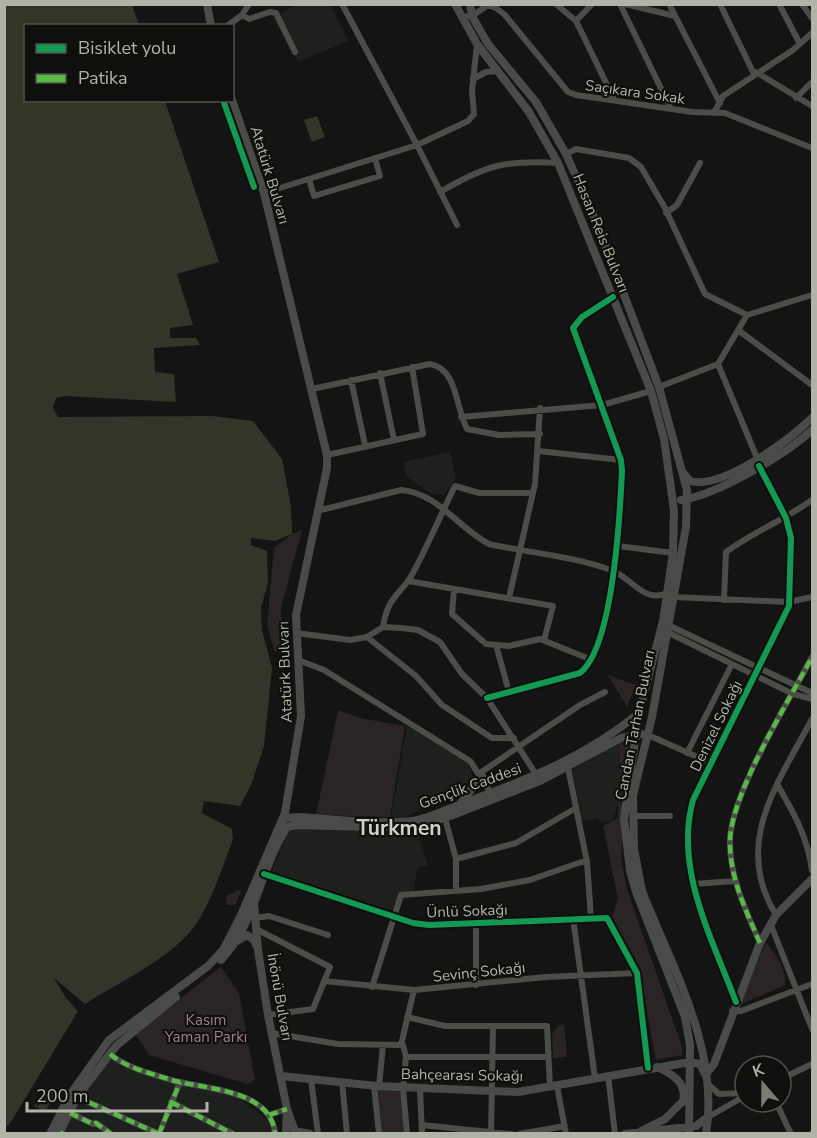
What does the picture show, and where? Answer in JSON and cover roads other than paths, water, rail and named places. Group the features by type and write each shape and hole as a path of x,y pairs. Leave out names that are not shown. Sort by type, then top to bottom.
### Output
{"main road":[{"path":"207,4 211,24"},
{"name":"Hasan Reis Bulvarı","path":"455,4 477,44 529,112 558,163 595,248 613,297 655,389 672,493"},
{"path":"470,4 472,16"},
{"name":"Hasan Reis Bulvarı","path":"472,16 488,44 536,102 566,154 598,226 655,389 681,471 684,492"},
{"name":"Atatürk Bulvarı","path":"61,1133 77,1097 110,1046 215,966 235,944 248,917 252,889 288,819 301,716 296,615 327,468 327,455 264,193 233,102"},
{"path":"687,527 692,507 706,492 758,462 813,418"},
{"path":"684,492 795,446 813,430"},
{"path":"681,471 690,481 708,483"},
{"path":"672,493 673,488 684,492 706,492"},
{"name":"Candan Tarhan Bulvarı","path":"684,492 687,527 639,713 624,819 630,871 636,892 685,1017 690,1058 688,1130"},
{"name":"Candan Tarhan Bulvarı","path":"672,493 673,553 668,629 652,717 633,795 632,816 637,872 642,891 702,1041 707,1077 706,1134"},
{"path":"639,713 652,717"},
{"name":"Gençlik Caddesi","path":"538,778 618,731 639,713"},
{"path":"637,734 648,735"},
{"name":"Gençlik Caddesi","path":"288,819 406,828 444,818 492,796 568,768 621,738 637,734"},
{"path":"458,805 481,775"},
{"name":"Gençlik Caddesi","path":"288,819 405,822 492,796"},
{"path":"254,903 288,819"},
{"path":"707,1077 760,943 776,915 813,879"},
{"name":"İnönü Bulvarı","path":"252,889 254,903 248,917 258,930 258,950 268,1015 287,1109 296,1132"},
{"name":"Atatürk Bulvarı","path":"50,1134 69,1096 110,1046 213,962 248,917"},
{"path":"235,944 241,936 248,935 254,940 258,950"},
{"path":"702,1041 713,1048 722,1042"},
{"path":"690,1058 700,1064 707,1077"},
{"name":"Bahçearası Sokağı","path":"281,1076 403,1088 493,1092 553,1086 677,1063 690,1058"},
{"path":"641,1131 665,1119 683,1101 684,1090 680,1081 652,1067"},
{"name":"İnönü Bulvarı","path":"286,1134 287,1109"},
{"path":"625,1134 670,1129 688,1130 708,1118"},
{"path":"670,1129 679,1134"},
{"path":"296,1132 310,1134"}],"street":[{"path":"230,24 242,15 249,4"},
{"path":"342,4 417,144 457,225"},
{"path":"556,4 576,21 614,99"},
{"path":"576,21 592,4"},
{"path":"622,4 675,16"},
{"path":"622,4 671,109"},
{"path":"669,4 720,103"},
{"path":"720,4 755,73 813,106"},
{"path":"779,4 800,44"},
{"path":"802,4 813,18"},
{"path":"462,17 472,16 487,5"},
{"name":"Saçıkara Sokak","path":"487,5 505,15 568,92 671,109 725,113 813,147"},
{"path":"242,15 249,19 270,12 276,13 295,52"},
{"path":"714,113 723,96 813,33"},
{"path":"264,193 417,144 468,121 474,114 473,79 477,44"},
{"path":"473,79 486,72 497,71"},
{"path":"796,98 813,82"},
{"path":"566,154 576,149 629,158 641,167 705,294 747,315"},
{"path":"309,179 314,196 380,176 375,158"},
{"path":"440,192 476,171 506,162 558,163"},
{"path":"666,213 676,205 700,163"},
{"path":"587,231 598,226"},
{"path":"595,248 604,244"},
{"path":"460,417 540,408 602,405 655,389 718,364 747,315 813,295"},
{"path":"487,698 580,673 589,666 599,641 618,546 621,460 573,328 582,317 613,297"},
{"path":"738,330 813,385"},
{"path":"312,389 412,367 430,364 441,366 449,374 460,417 467,429 499,435 540,434"},
{"name":"Denizel Sokağı","path":"718,364 758,462 786,518 791,538 789,602 759,669 693,800 688,818 688,858 693,884 736,1002"},
{"path":"327,455 423,434 412,367"},
{"path":"380,373 394,440"},
{"path":"351,380 365,445"},
{"path":"509,598 533,492 540,434 540,408"},
{"path":"538,451 621,460"},
{"path":"383,627 385,612 395,593 408,581 458,484 479,493 533,492"},
{"path":"317,511 401,490 413,491 444,508 489,544 614,571 649,596 670,595 724,600 789,602 813,597"},
{"path":"724,600 726,552 813,500"},
{"path":"618,546 673,553"},
{"path":"408,581 553,606 544,640"},
{"path":"454,589 452,614 486,644 509,646 540,639 592,660"},
{"path":"296,633 334,640 367,637 383,627 418,630 440,642 462,674 487,698 520,746 538,778"},
{"path":"668,629 793,694 813,699"},
{"path":"668,629 813,693"},
{"path":"367,637 416,676 442,705 492,738 514,738"},
{"path":"496,645 509,692"},
{"path":"760,943 736,881 730,844 731,822 744,786 813,657"},
{"path":"298,660 324,670 470,761 481,775 492,796"},
{"path":"687,753 732,664"},
{"path":"481,775 580,705 605,692"},
{"path":"776,915 765,899 756,849 763,816 777,784 813,719"},
{"path":"648,735 711,763"},
{"path":"568,768 587,860 591,918"},
{"path":"777,784 799,821 813,871"},
{"path":"456,859 516,843 576,808"},
{"path":"632,816 670,816"},
{"path":"444,818 456,859 456,891"},
{"path":"372,987 401,896 456,891 530,880 587,860"},
{"name":"Ünlü Sokağı","path":"264,874 393,916 429,925 607,918 637,973"},
{"path":"693,884 736,881"},
{"path":"248,917 269,916 328,935"},
{"path":"573,918 595,1078"},
{"path":"476,922 476,985"},
{"path":"771,925 813,1029"},
{"path":"258,930 330,967 313,1009 268,1015"},
{"path":"637,973 652,1067"},
{"name":"Sevinç Sokağı","path":"324,981 414,990 581,975 637,973"},
{"path":"732,1011 741,1011 813,984"},
{"path":"407,1134 403,1088 406,1057 401,1045 414,990"},
{"path":"407,1017 445,1026 547,1026 548,1057 553,1086 566,1134"},
{"path":"491,1132 493,1026"},
{"path":"272,1033 338,1044 401,1045"},
{"path":"379,1134 377,1086 383,1045"},
{"path":"110,1046 122,1064 180,1082 236,1093 269,1115 274,1122 275,1134"},
{"path":"406,1057 548,1057"},
{"path":"793,1073 813,1064"},
{"path":"608,1075 615,1134"},
{"path":"707,1077 712,1089 718,1094 733,1095"},
{"path":"311,1079 318,1134"},
{"path":"77,1097 159,1134 180,1082"},
{"path":"342,1082 347,1134"},
{"path":"420,1088 422,1134"},
{"path":"171,1102 233,1134"},
{"path":"708,1118 733,1102"},
{"path":"269,1115 287,1109"},
{"path":"70,1113 93,1124 96,1123 111,1134"},
{"path":"781,1114 790,1134"},
{"path":"422,1125 511,1134"},
{"path":"519,1134 565,1126"}],"district":[{"name":"Türkmen","path":"399,828"}],"park label":[{"name":"Kasım Yaman Parkı","path":"206,1028"}]}
